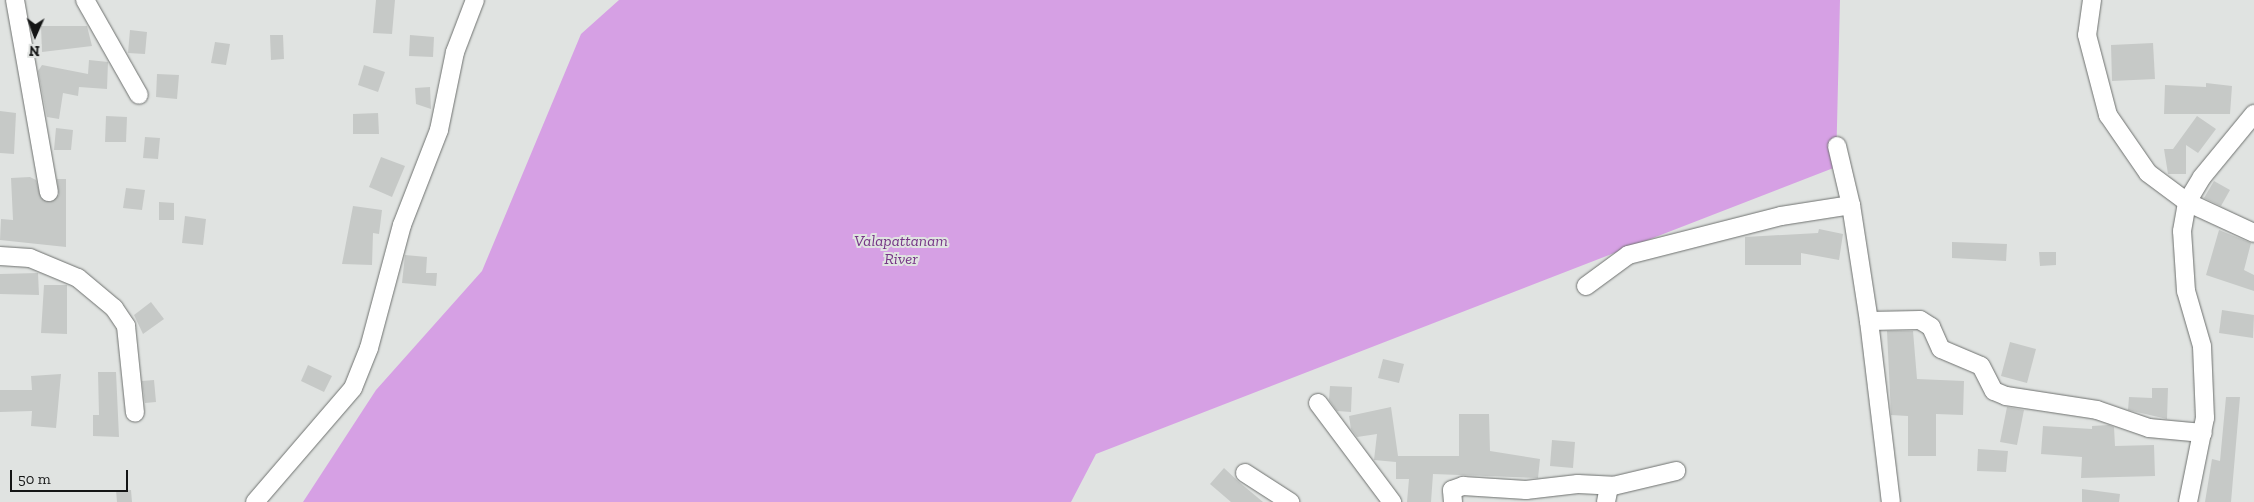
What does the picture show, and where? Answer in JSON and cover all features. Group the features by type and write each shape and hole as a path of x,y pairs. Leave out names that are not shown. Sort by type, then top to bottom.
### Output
{"street":[{"path":"15,0 49,192"},
{"path":"85,0 139,95"},
{"path":"255,502 353,388 369,348 402,224 439,130 455,52 475,0"},
{"path":"2092,0 2087,35 2108,115 2148,173 2187,202 2254,233"},
{"path":"2188,502 2202,433 2202,346 2181,259 2187,202 2202,177 2254,114"},
{"path":"1837,146 1851,205 1869,321 1891,502"},
{"path":"1586,286 1628,255 1781,216 1851,205"},
{"path":"0,256 30,258 78,278 114,308 126,326 135,413"},
{"path":"1869,321 1920,320 1931,327 1941,349 1981,366 1994,391 2006,396 2097,410 2149,428 2202,433"},
{"path":"1318,403 1392,502"},
{"path":"1453,502 1452,490 1463,486 1526,490 1578,484 1608,494 1676,471"},
{"path":"1245,473 1290,502"}],"water":[{"name":"Valapattanam River","path":"619,0 1840,0 1836,167 1096,454 1071,502 303,502 376,390 482,271 581,34"}],"building":[{"path":"376,0 395,0 392,34 373,33"},
{"path":"41,26 87,26 92,46 42,52"},
{"path":"130,30 147,32 145,54 128,53"},
{"path":"270,35 283,35 284,59 271,60"},
{"path":"410,35 434,37 433,57 409,56"},
{"path":"215,42 230,44 226,65 211,63"},
{"path":"2153,43 2155,79 2112,81 2111,45"},
{"path":"89,60 108,62 107,89 79,87 78,96 63,93 59,119 47,117 38,71 42,65 88,74"},
{"path":"364,65 385,72 378,92 358,85"},
{"path":"157,74 179,75 177,99 156,97"},
{"path":"2206,83 2232,86 2230,114 2164,114 2165,85 2206,87"},
{"path":"430,87 431,109 416,104 415,88"},
{"path":"0,111 16,113 14,154 0,153"},
{"path":"378,113 379,134 353,134 353,114"},
{"path":"106,116 127,117 126,142 105,142"},
{"path":"2197,116 2216,129 2198,153 2186,145 2186,174 2168,174 2164,149 2173,149"},
{"path":"56,128 73,130 71,150 54,150"},
{"path":"145,137 160,138 158,159 143,158"},
{"path":"381,157 405,166 392,197 369,187"},
{"path":"30,177 36,180 41,198 50,202 59,195 57,179 66,179 66,247 0,240 1,219 13,220 11,178"},
{"path":"2214,181 2230,190 2221,206 2204,198"},
{"path":"126,188 145,190 142,210 123,208"},
{"path":"159,202 174,203 174,220 159,220"},
{"path":"353,206 382,210 379,234 373,233 372,265 342,264"},
{"path":"185,216 206,219 203,245 182,243"},
{"path":"1819,229 1843,234 1839,260 1801,253 1801,265 1745,265 1745,237 1818,233"},
{"path":"2219,230 2251,243 2244,270 2254,275 2254,291 2206,275"},
{"path":"1952,242 2007,244 2006,261 1952,258"},
{"path":"2039,252 2056,252 2056,265 2040,266"},
{"path":"405,255 427,257 426,273 437,273 436,286 402,283"},
{"path":"38,273 39,295 0,294 0,274"},
{"path":"44,285 67,285 67,334 41,333"},
{"path":"151,302 164,319 143,334 134,315"},
{"path":"2222,310 2254,315 2253,338 2219,333"},
{"path":"1887,331 1913,331 1917,379 1964,381 1963,415 1936,414 1936,456 1908,456 1908,416 1891,415"},
{"path":"2010,342 2036,349 2027,383 2001,376"},
{"path":"1383,359 1404,364 1399,383 1378,378"},
{"path":"308,365 332,376 324,392 301,381"},
{"path":"98,372 116,372 119,437 93,436 93,415 99,415"},
{"path":"61,374 56,428 31,426 32,411 0,412 0,390 32,390 31,376"},
{"path":"154,380 156,402 145,403 142,381"},
{"path":"1330,386 1352,387 1351,412 1337,411 1329,400"},
{"path":"2152,388 2168,388 2167,419 2128,410 2129,397 2152,398"},
{"path":"2226,397 2240,397 2231,502 2205,502 2212,459 2220,461"},
{"path":"1391,407 1398,456 1459,456 1459,414 1489,414 1490,451 1540,459 1538,478 1433,474 1431,502 1407,502 1409,479 1396,479 1396,462 1374,460 1377,434 1357,437 1351,429 1349,416"},
{"path":"2007,407 2024,410 2017,445 2000,442"},
{"path":"2109,425 2114,427 2115,446 2154,445 2155,476 2081,478 2082,457 2041,454 2043,426 2092,429 2092,426"},
{"path":"1552,440 1575,442 1573,468 1550,466"},
{"path":"1978,449 2008,451 2006,472 1977,471"},
{"path":"1224,468 1263,502 1231,502 1210,484"},
{"path":"2082,489 2120,494 2119,502 2082,502"},
{"path":"116,490 131,490 132,502 117,502"}]}
